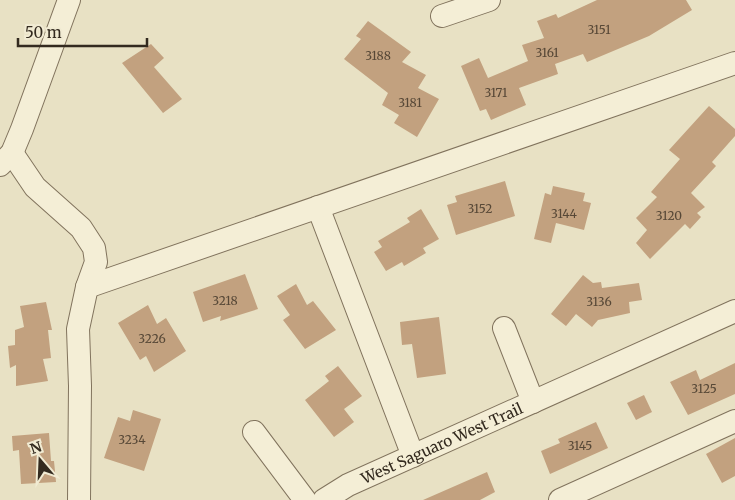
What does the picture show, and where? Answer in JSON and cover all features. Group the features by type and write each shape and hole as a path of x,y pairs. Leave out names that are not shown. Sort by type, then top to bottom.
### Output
{"street":[{"path":"69,0 6,159 81,228 94,248 96,262 87,287 78,328 80,386 79,500"},
{"path":"442,16 489,0"},
{"path":"87,287 735,63"},
{"path":"318,207 413,456"},
{"name":"West Saguaro West Trail","path":"324,500 348,485 735,311"},
{"name":"West Saguaro West Trail","path":"504,328 533,402"},
{"path":"560,500 735,421"},
{"path":"254,432 305,500"}],"building":[{"path":"597,0 686,0 692,10 649,36 587,62 583,54 555,64 558,74 519,88 526,105 491,120 486,109 480,111 461,66 479,58 488,78 528,61 522,45 544,38 537,21 556,14 558,18"},
{"path":"368,21 411,52 402,62 426,75 418,88 439,99 417,137 394,123 399,115 382,105 388,93 344,59 361,39 356,36"},
{"path":"151,44 164,58 154,67 182,99 163,113 122,63"},
{"path":"709,106 735,129 735,136 712,162 716,166 691,193 705,207 697,213 701,217 690,229 685,224 650,259 636,243 647,230 636,218 657,197 651,192 680,159 669,150"},
{"path":"505,181 515,216 456,235 447,205 457,202 455,196"},
{"path":"553,186 585,193 583,201 591,203 584,230 556,223 551,243 534,239 545,193 551,195"},
{"path":"421,209 439,239 423,248 426,253 404,266 402,262 386,271 374,252 382,247 378,241 410,222 407,218"},
{"path":"245,274 258,309 220,321 221,316 203,322 193,292"},
{"path":"583,275 593,283 601,282 602,288 639,283 642,300 629,302 630,313 598,320 592,327 576,314 566,326 551,314"},
{"path":"296,284 307,305 313,301 336,330 305,349 283,320 290,315 277,296"},
{"path":"46,302 52,330 48,330 51,358 43,359 48,381 16,386 16,365 10,368 8,346 15,345 15,330 24,327 20,306"},
{"path":"148,305 157,324 166,318 186,351 154,372 146,356 140,360 118,323"},
{"path":"439,317 446,374 417,378 412,344 402,345 400,322"},
{"path":"735,363 735,394 688,415 670,382 696,370 700,380"},
{"path":"338,366 362,396 344,409 354,422 334,437 305,400 329,381 325,376"},
{"path":"644,395 652,412 636,420 627,403"},
{"path":"133,410 161,419 144,471 104,458 118,417 130,421"},
{"path":"596,422 608,448 550,474 541,451 560,443 558,439"},
{"path":"49,433 51,461 54,461 56,482 21,484 19,450 13,451 12,436"},
{"path":"735,438 735,476 722,483 706,454"},
{"path":"487,472 495,492 480,500 423,500"}]}
